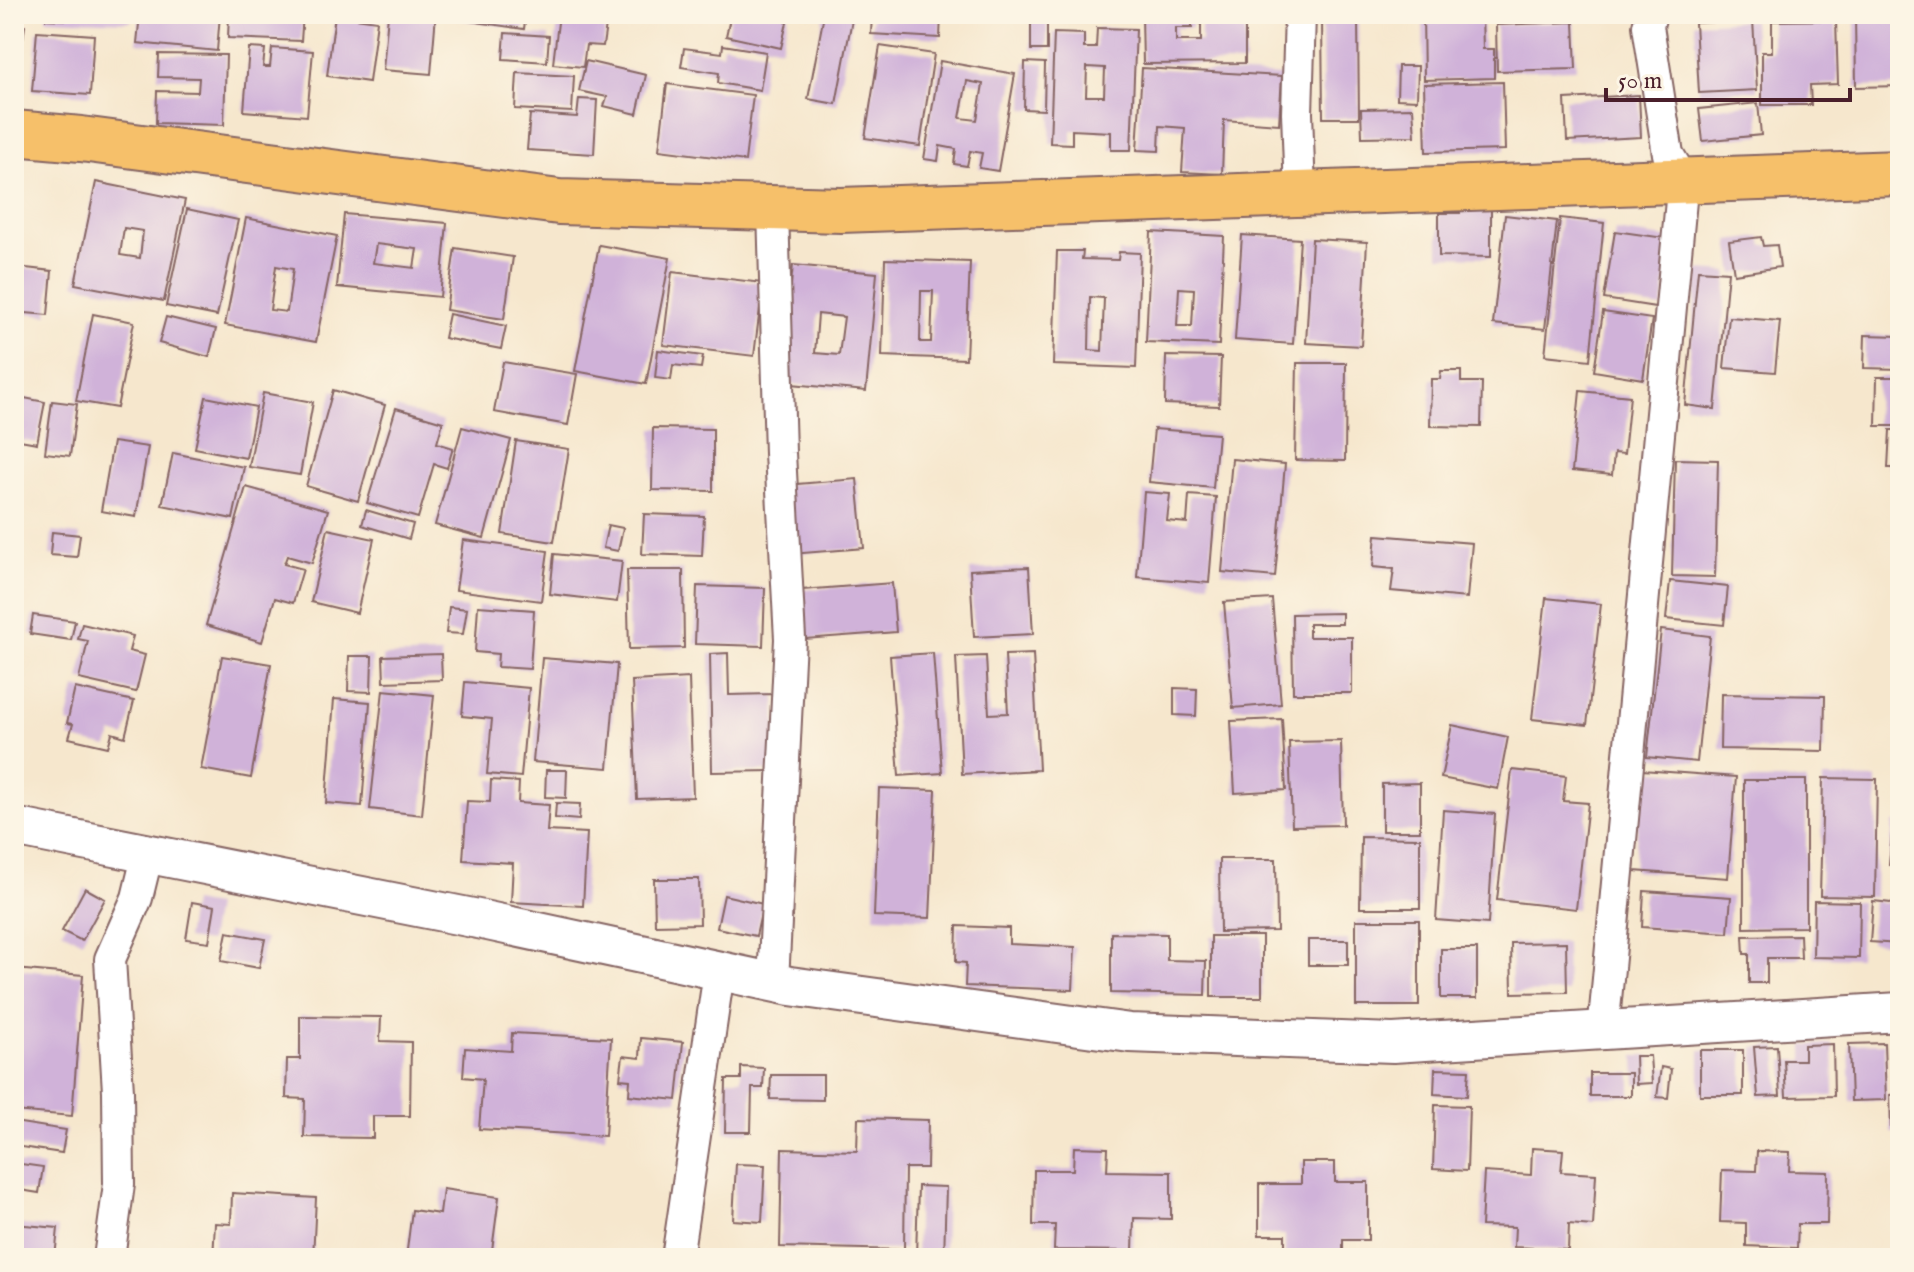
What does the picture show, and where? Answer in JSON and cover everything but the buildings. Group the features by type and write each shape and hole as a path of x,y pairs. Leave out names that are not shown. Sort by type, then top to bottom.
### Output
{"main road":[{"path":"14,133 81,139 559,202 773,209 841,210 1900,173"}],"street":[{"path":"1300,14 1297,113 1300,192"},
{"path":"1603,1032 1683,179 1668,154 1648,26 1651,14"},
{"path":"773,209 780,453 790,639 773,982"},
{"path":"14,827 483,920 773,982 892,1002 1130,1033 1393,1043 1900,1012"},
{"path":"109,1258 119,1184 118,1091 110,959 137,898 148,853"},
{"path":"677,1258 719,972"}]}
